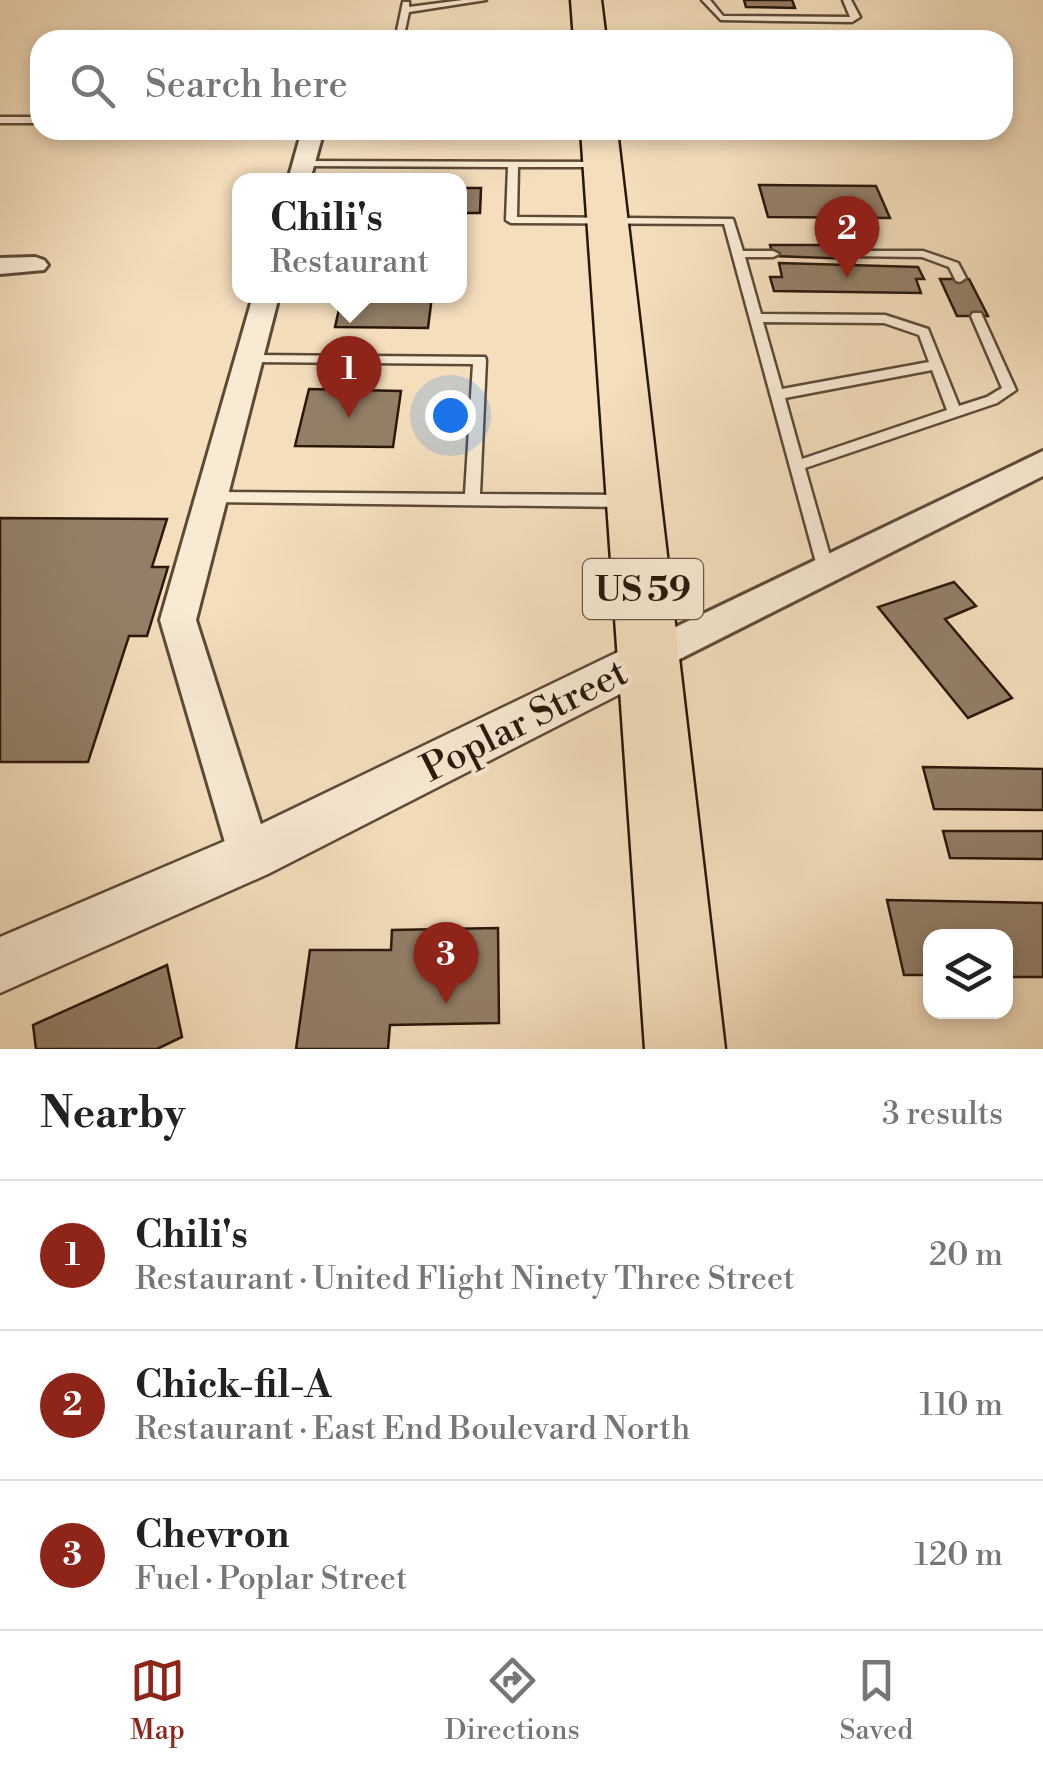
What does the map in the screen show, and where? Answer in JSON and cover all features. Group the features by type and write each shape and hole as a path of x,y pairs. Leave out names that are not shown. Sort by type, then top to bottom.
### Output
{"highway":[{"path":"586,0 589,30"},
{"name":"US 59","path":"602,171 685,1049"}],"street":[{"path":"301,172 310,140"},
{"path":"0,266 35,266"},
{"path":"250,856 178,620 264,303"},
{"name":"Poplar Street","path":"0,965 250,856 1043,462"}],"lane":[{"path":"401,30 406,5 482,0"},
{"path":"706,0 721,18 761,22 852,20 856,17 847,0"},
{"path":"0,120 30,120"},
{"path":"301,172 512,164 602,171 729,221 826,570"},
{"path":"512,164 511,220 602,171"},
{"path":"738,254 773,254"},
{"path":"852,254 923,254 954,265 960,278"},
{"path":"796,466 956,413 1008,390 977,316"},
{"path":"756,318 885,319 924,332 956,413"},
{"path":"248,359 480,360 472,500"},
{"path":"777,395 936,365"},
{"path":"209,498 635,502"}],"building":[{"path":"744,0 792,0 795,8 746,7"},
{"path":"759,185 876,186 890,218 768,217"},
{"path":"467,188 481,188 480,213 467,213"},
{"path":"770,245 849,245 854,259 773,256"},
{"path":"779,263 918,267 924,279 916,279 921,293 774,291 770,277 782,277"},
{"path":"940,279 969,279 988,316 957,316"},
{"path":"340,303 431,303 428,328 335,327"},
{"path":"309,389 401,391 393,447 295,446"},
{"path":"0,518 167,519 152,567 168,567 147,636 129,636 88,762 0,762"},
{"path":"954,582 976,606 945,619 1012,698 968,718 878,607"},
{"path":"923,767 1043,769 1043,810 934,809"},
{"path":"943,831 1043,831 1043,859 950,858"},
{"path":"887,900 1043,903 1043,977 1013,977 1013,929 923,929 923,975 904,975"},
{"path":"498,928 499,1023 390,1025 388,1049 296,1049 310,950 391,950 392,930"},
{"path":"167,965 182,1037 157,1049 36,1049 33,1025"}],"place":[{"name":"Chick-fil-A","path":"847,278"},
{"name":"Chili's","path":"349,418"},
{"name":"Chevron","path":"446,1004"}]}
